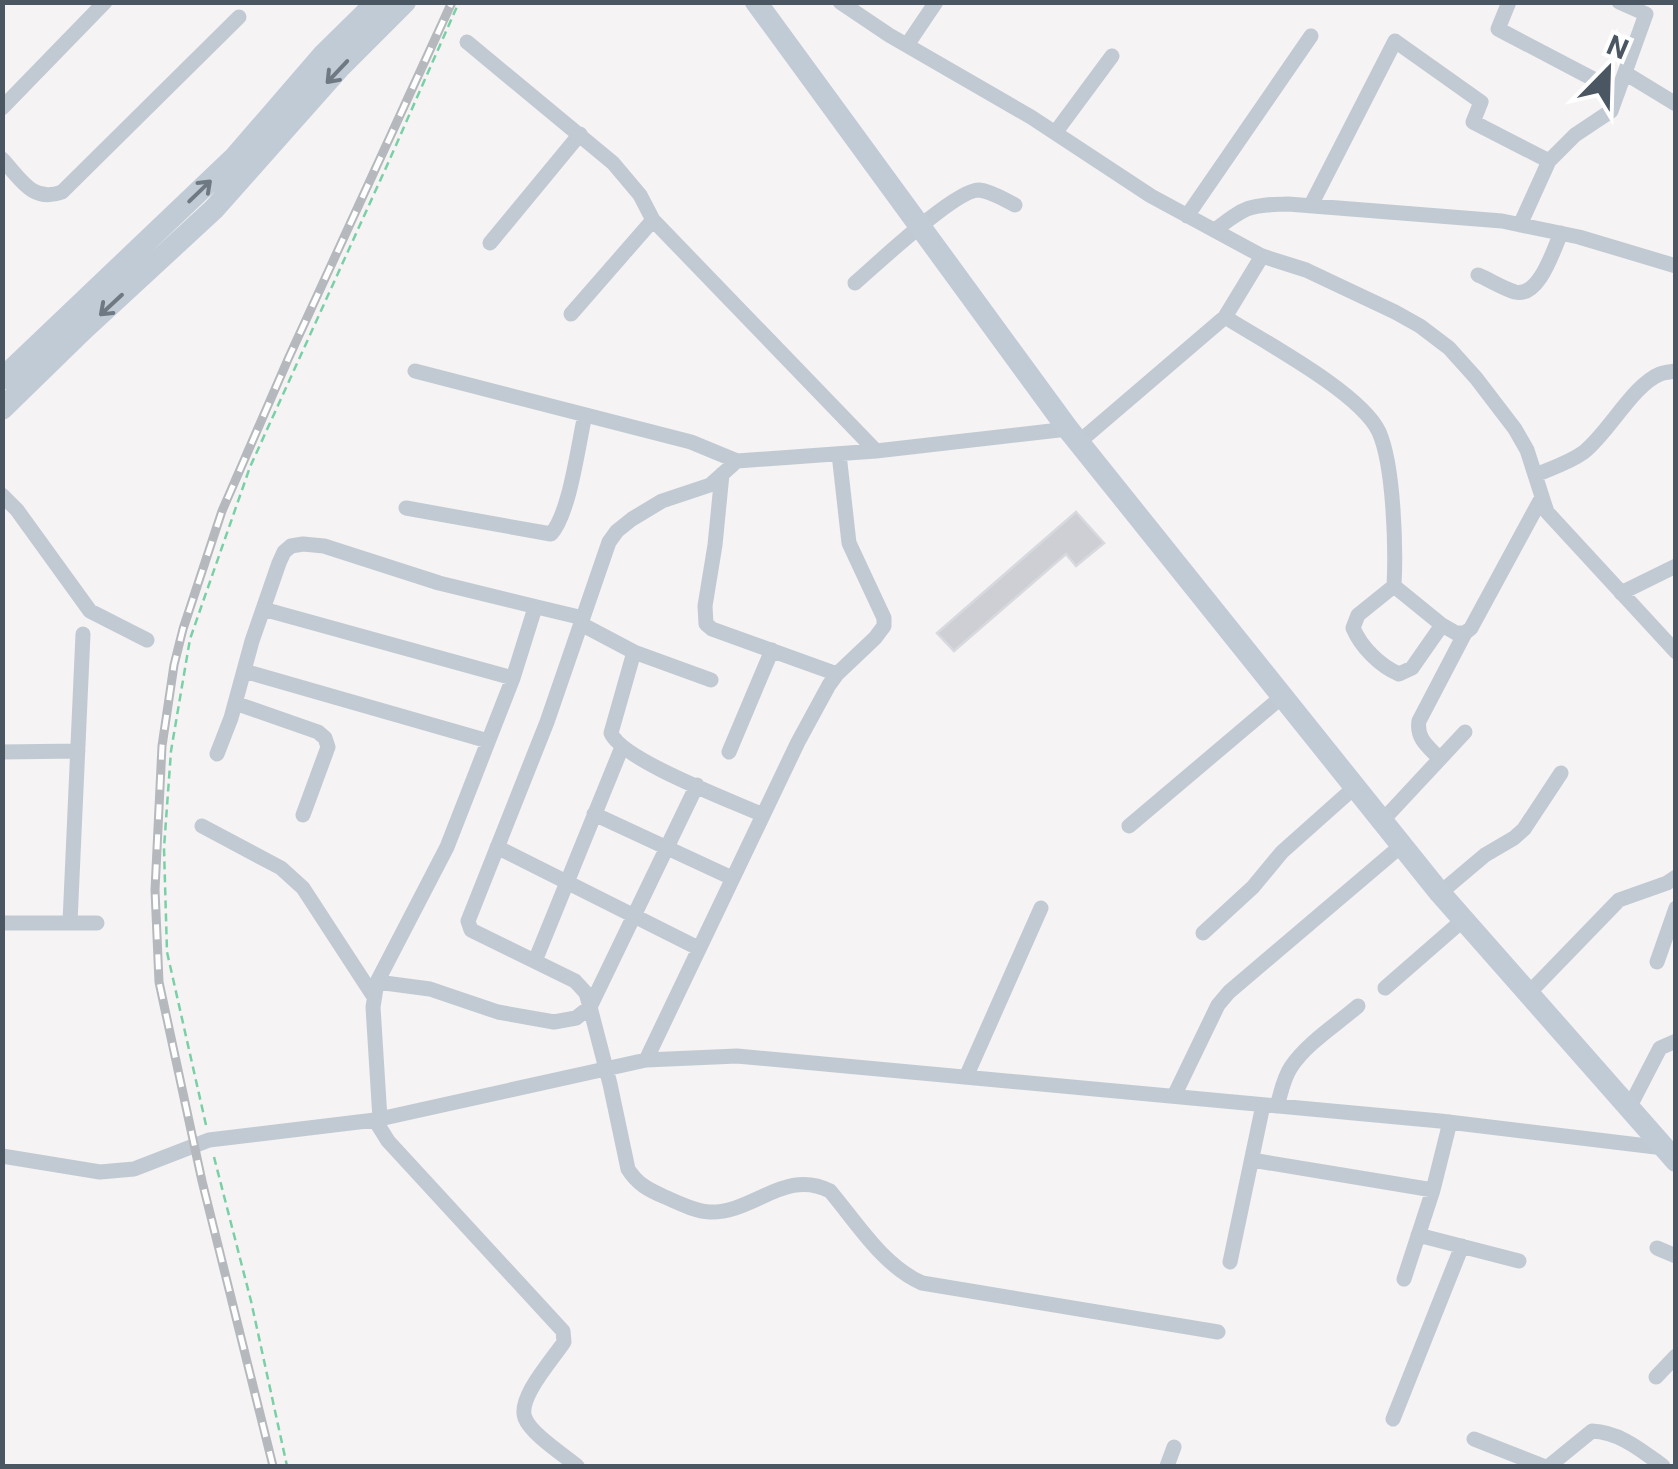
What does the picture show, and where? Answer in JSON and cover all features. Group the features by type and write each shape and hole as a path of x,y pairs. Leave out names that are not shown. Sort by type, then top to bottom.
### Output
{"street":[{"path":"2,108 104,2"},
{"path":"2,379 235,157 324,54 377,2"},
{"path":"2,410 214,208 340,68 406,2"},
{"path":"756,2 1074,435 1440,893 1671,1153"},
{"path":"840,2 1186,216 1262,256 1306,270 1396,312 1449,348 1515,429 1547,512 1676,652"},
{"path":"908,45 936,2"},
{"path":"1509,2 1498,29 1618,92"},
{"path":"1520,225 1549,161 1575,135 1611,111 1646,14 1619,2"},
{"path":"2,159 41,196 62,192 239,17"},
{"path":"1186,216 1311,36"},
{"path":"1311,206 1395,41 1481,102 1473,122 1549,161"},
{"path":"466,42 613,163 640,195 654,220 876,451"},
{"path":"1055,133 1112,56"},
{"path":"1625,73 1676,104"},
{"path":"490,243 580,134"},
{"path":"855,283 966,192 985,191 1016,205"},
{"path":"1215,230 1242,209 1261,204 1311,206 1502,221 1562,233 1676,266"},
{"path":"572,314 654,220"},
{"path":"1478,275 1525,293 1538,282 1562,233"},
{"path":"415,371 691,442 737,461 1074,435 1225,316 1262,256"},
{"path":"1225,316 1333,385 1363,410 1378,430 1387,461 1396,558 1394,586 1358,614 1354,628 1359,642 1399,674 1412,668 1442,625"},
{"path":"1534,475 1584,452 1640,389 1658,374 1676,371"},
{"path":"406,508 551,534 563,514 585,415"},
{"path":"646,1060 798,742 836,674 884,626 884,618 850,543 839,454"},
{"path":"737,461 710,486 662,501 632,518 610,542 547,722 468,921 471,930 575,981 586,993 628,1169 634,1180 646,1188 710,1212 730,1209 804,1182 818,1185 830,1191 887,1259 905,1275 922,1283 1218,1332"},
{"path":"722,474 704,606 706,624 836,674"},
{"path":"2,495 90,610 147,640"},
{"path":"1440,759 1420,739 1419,721 1542,498"},
{"path":"217,754 284,552 303,544 324,546 439,583 582,621 634,652 711,680"},
{"path":"1621,593 1676,566"},
{"path":"1394,586 1442,625 1456,634 1465,634"},
{"path":"538,607 447,846 376,989 373,1007 377,1120 388,1141 563,1331 564,1342 523,1408 533,1430 578,1466"},
{"path":"264,609 512,678"},
{"path":"70,922 83,634"},
{"path":"728,752 772,650"},
{"path":"634,652 611,733 614,742 640,759 763,815"},
{"path":"244,671 488,741"},
{"path":"1129,826 1284,695"},
{"path":"236,702 325,738 328,747 303,815"},
{"path":"1383,820 1465,732"},
{"path":"534,961 622,747"},
{"path":"2,752 78,751"},
{"path":"1440,893 1485,854 1524,829 1561,773"},
{"path":"376,989 430,989 498,1012 554,1022 576,1018 590,1006 697,785"},
{"path":"1204,933 1253,888 1282,852 1356,786"},
{"path":"594,814 732,878"},
{"path":"202,826 281,868 303,888 376,989"},
{"path":"1174,1096 1218,1005 1229,992 1402,845"},
{"path":"497,847 698,948"},
{"path":"1528,994 1619,900 1675,879"},
{"path":"966,1077 1040,908"},
{"path":"1658,962 1676,908"},
{"path":"1386,988 1464,920"},
{"path":"2,923 97,923"},
{"path":"1230,1262 1252,1160 1270,1106 1301,1055 1358,1006"},
{"path":"1629,1108 1660,1048 1676,1041"},
{"path":"2,1156 100,1172 134,1168 210,1140 377,1120 646,1060 737,1056 1450,1122 1671,1153"},
{"path":"1404,1279 1450,1122"},
{"path":"1252,1160 1432,1190"},
{"path":"1418,1235 1519,1260"},
{"path":"1393,1418 1462,1246"},
{"path":"1657,1248 1676,1256"},
{"path":"1656,1377 1676,1356"},
{"path":"1474,1439 1546,1466 1592,1431 1604,1431 1636,1446 1663,1466"},
{"path":"1167,1466 1174,1446"}],"path":[{"path":"287,1466 166,952 164,848 170,770 190,639 250,467 458,2"}],"building":[{"path":"1076,512 1104,543 1076,566 1066,554 954,651 937,633"}],"railway":[{"path":"273,1466 202,1181 159,982 155,890 162,746 183,629 222,511 452,2"}]}
